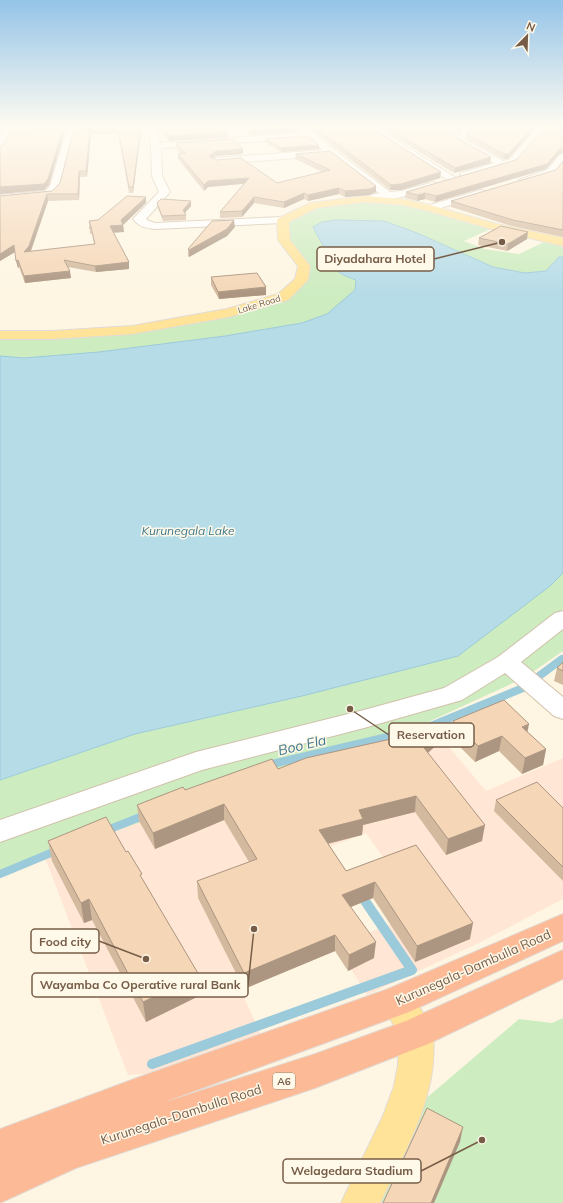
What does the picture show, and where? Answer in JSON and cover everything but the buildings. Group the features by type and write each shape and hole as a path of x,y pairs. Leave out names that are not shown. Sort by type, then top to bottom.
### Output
{"highway":[{"name":"Kurunegala-Dambulla Road","path":"0,1148 127,1099 397,1001 563,928"},
{"name":"Kurunegala-Dambulla Road","path":"0,1184 70,1151 315,1071 416,1033 563,964"}],"main road":[{"path":"283,220 314,205 365,199 402,202 430,208 495,226 563,242"},
{"name":"Lake Road","path":"0,335 52,335 132,330 229,313 284,297 301,280 304,266 284,240 283,220"},
{"path":"360,1203 389,1145 405,1105 414,1075 416,1033 397,1001"}],"street":[{"path":"0,198 48,194 55,187 57,181"},
{"path":"160,181 165,192 139,219 145,224 156,226 283,220"},
{"path":"371,181 388,194"},
{"path":"365,199 388,194 402,194 446,181"},
{"path":"512,185 524,181"},
{"path":"430,208 489,191"},
{"path":"0,831 196,762 523,676 563,618"},
{"path":"523,676 563,710"}],"shaded area":[{"path":"428,722 486,791 563,758 563,899 481,942 367,995 337,946 421,911 366,833 260,873 312,961 240,989 263,1039 179,1072 128,1075 44,855"}],"green space":[{"path":"365,199 402,202 495,227 464,241 485,249 519,254 550,239 563,242 563,257 559,257 546,271 525,273 493,267 417,233 384,221 335,220 322,222 313,227 336,270 343,275 356,280 355,290 327,314 302,323 225,336 99,352 24,358 0,356 0,335 132,330 283,297 304,266 284,240 283,220 314,205"},
{"path":"563,573 563,651 524,678 426,723 0,871 0,780 135,734 302,696 550,586"},
{"path":"563,1018 563,1203 369,1203 423,1101 519,1019 552,1023"}],"water":[{"name":"Kurunegala Lake","path":"335,220 384,221 417,233 493,267 525,273 546,271 559,257 563,257 563,573 550,586 458,656 302,696 135,734 0,780 0,356 24,358 99,352 225,336 302,323 327,314 355,290 356,280 343,275 336,270 313,227 322,222"}],"waterway":[{"name":"Boo Ela","path":"268,765 426,728 523,688 562,659"},
{"name":"Boo Ela","path":"105,831 145,815"},
{"name":"Boo Ela","path":"0,874 58,850"},
{"path":"360,894 363,899"},
{"path":"152,1064 412,970 363,898"}],"place":[{"name":"Diyadahara Hotel","path":"502,242"},
{"name":"Reservation","path":"350,709"},
{"name":"Wayamba Co Operative rural Bank","path":"254,929"},
{"name":"Food city","path":"146,959"},
{"name":"Welagedara Stadium","path":"482,1140"}]}
